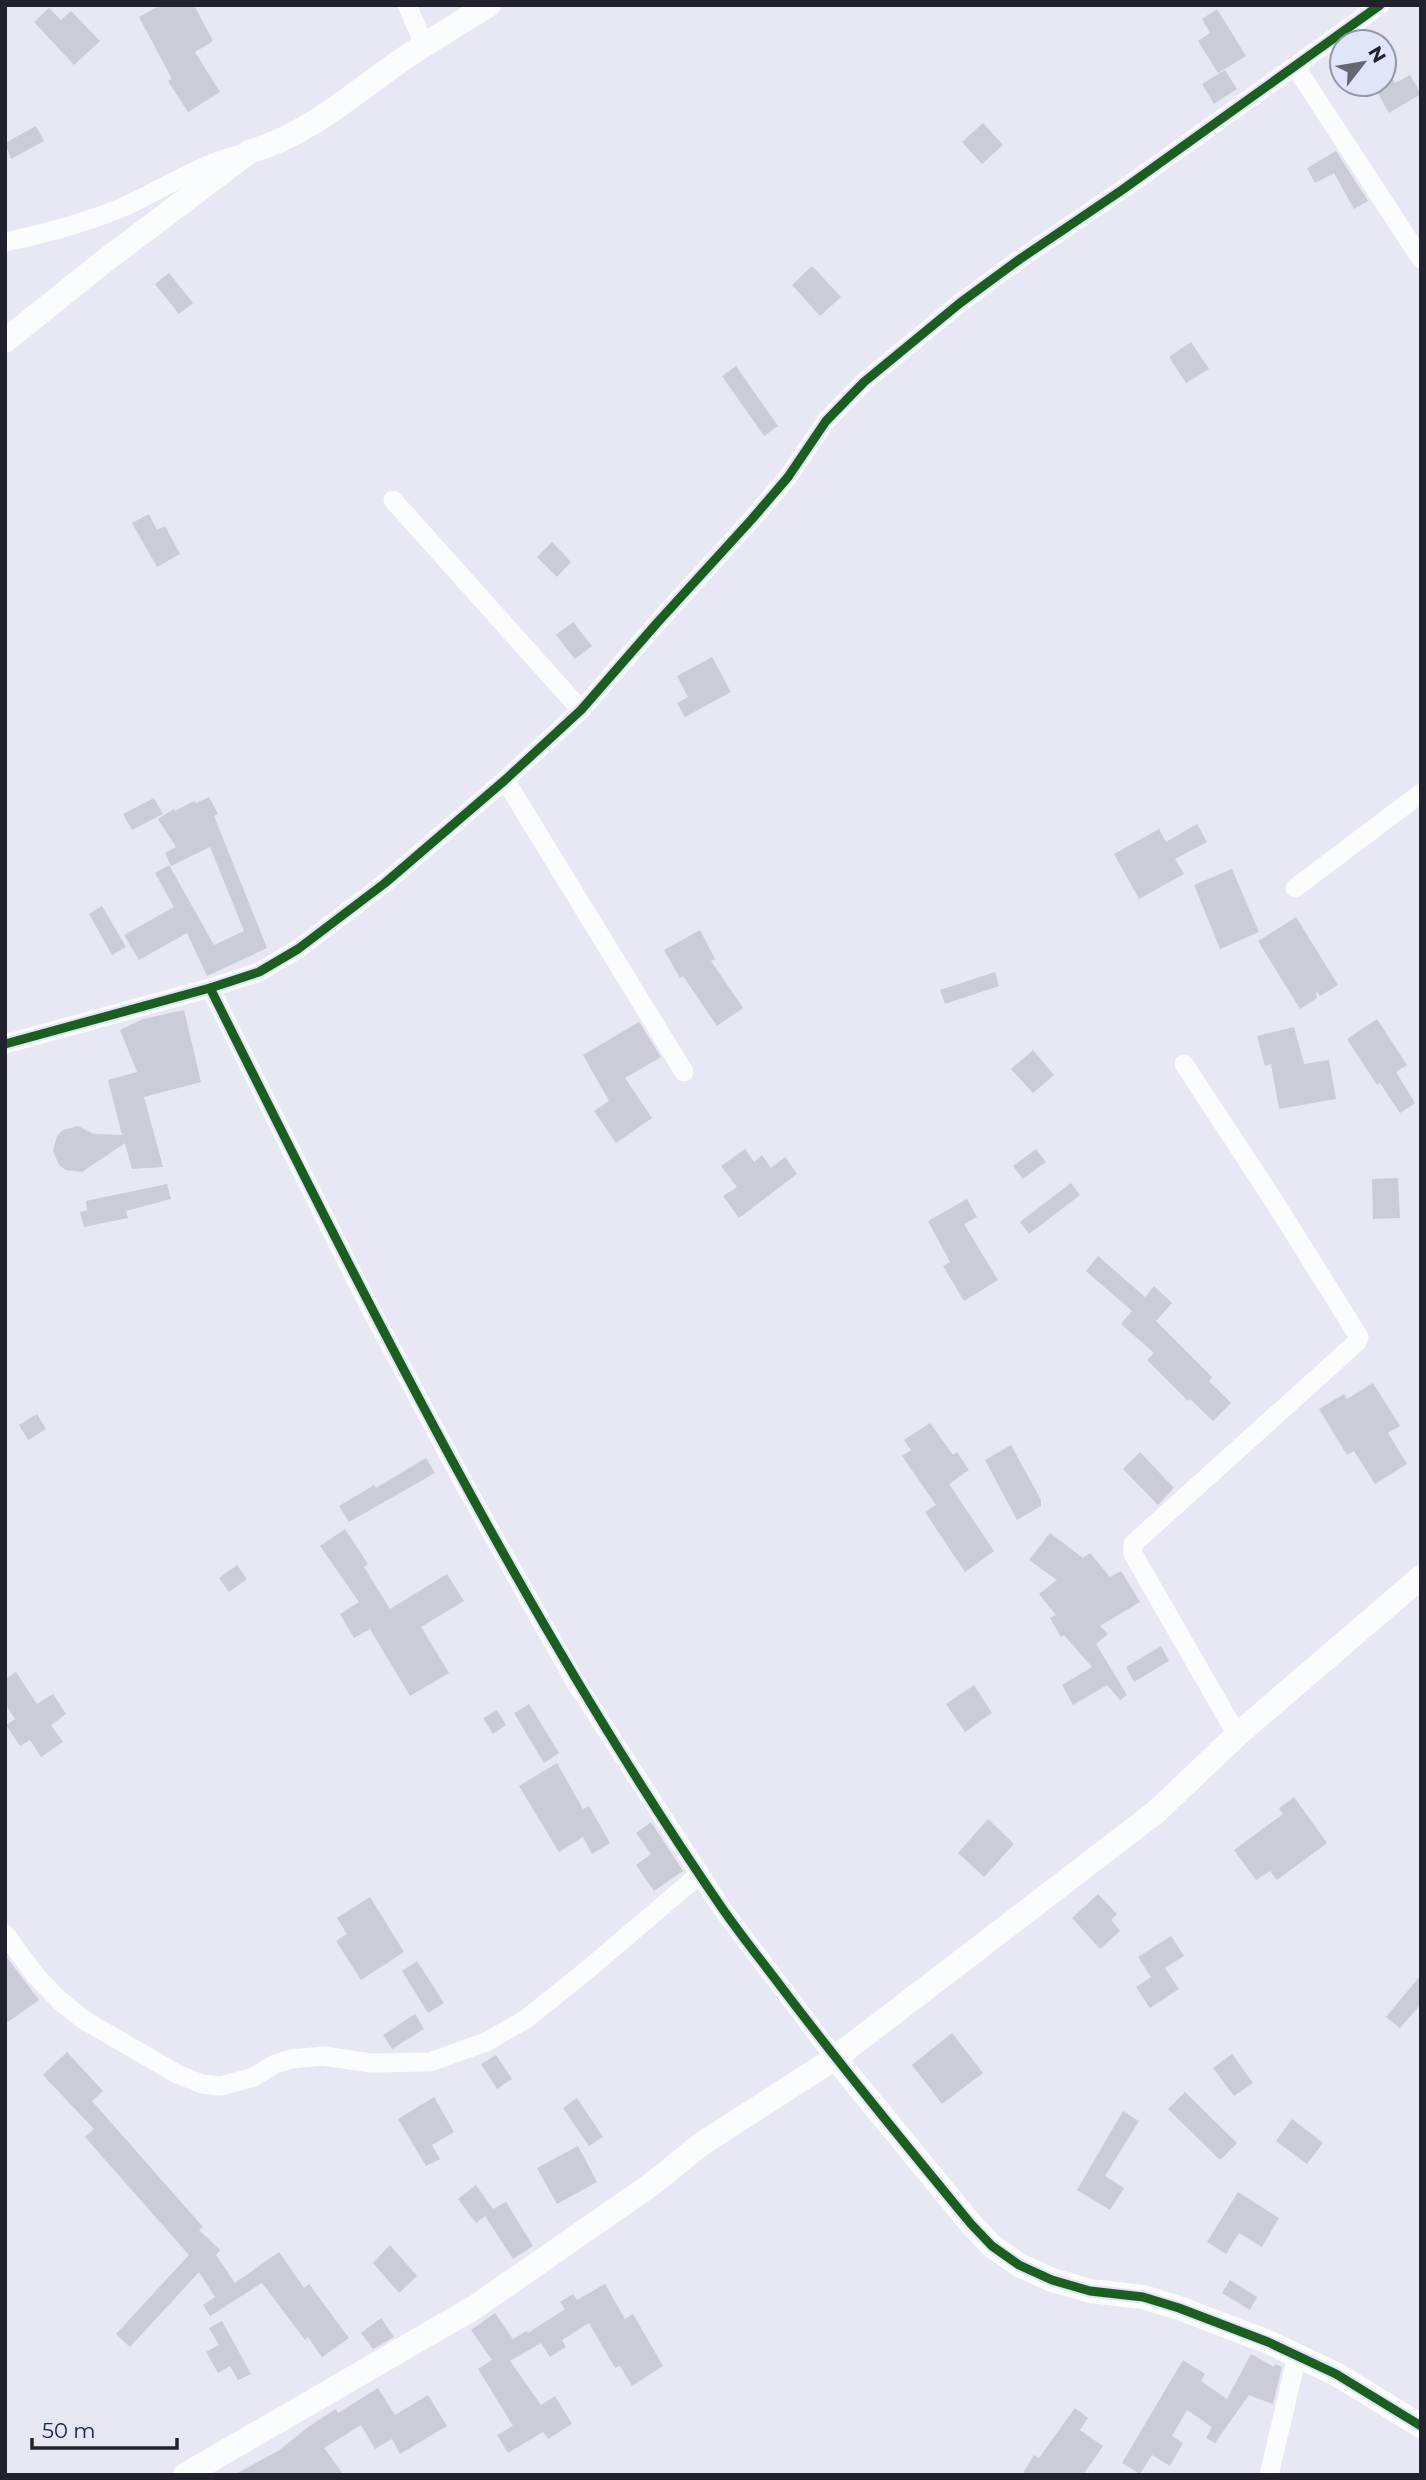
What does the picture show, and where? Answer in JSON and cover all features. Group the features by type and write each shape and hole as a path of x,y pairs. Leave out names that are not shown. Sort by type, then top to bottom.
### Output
{"street":[{"path":"407,5 424,44"},
{"path":"5,242 83,222 129,204 198,169 275,145 299,133 424,44 489,5"},
{"path":"5,1044 210,988 259,972 298,949 385,883 582,710 752,519 788,477 826,421 864,382 1000,273 1122,190 1380,5"},
{"path":"1295,66 1421,259"},
{"path":"5,341 107,259 249,152"},
{"path":"393,500 582,710"},
{"path":"505,780 684,1072"},
{"path":"1295,888 1421,793"},
{"path":"210,988 369,1306 467,1489 576,1683 723,1910 835,2058 971,2224 992,2246 1019,2265 1052,2280 1090,2291 1143,2297 1268,2342 1335,2374 1421,2426"},
{"path":"1184,1064 1359,1337 1357,1342 1133,1544 1133,1554 1237,1735"},
{"path":"186,2475 475,2307 652,2184 700,2145 835,2058 1156,1812 1237,1735 1421,1577"},
{"path":"5,1934 36,1976 59,2000 84,2020 177,2074 202,2084 221,2086 254,2077 275,2064 291,2059 323,2056 371,2063 430,2062 486,2042 526,2019 700,1874"},
{"path":"1269,2475 1297,2356"}],"building":[{"path":"161,5 194,5 213,41 195,52 220,92 188,112 168,81 172,79 139,17"},
{"path":"49,8 61,20 71,11 100,41 74,65 34,22"},
{"path":"1217,9 1246,56 1218,73 1198,41 1210,33 1202,19"},
{"path":"1225,70 1237,89 1214,104 1202,84"},
{"path":"1410,75 1421,94 1389,113 1381,98 1398,98 1398,81"},
{"path":"983,123 1003,145 982,164 962,142"},
{"path":"36,126 44,141 11,159 5,143"},
{"path":"1336,151 1368,201 1354,209 1334,173 1315,183 1307,168"},
{"path":"812,266 841,297 820,316 792,285"},
{"path":"169,273 193,303 179,314 155,284"},
{"path":"1191,342 1209,369 1186,383 1169,357"},
{"path":"736,366 778,426 764,436 722,376"},
{"path":"149,514 157,530 165,526 180,554 157,567 132,523"},
{"path":"552,542 571,562 557,577 537,557"},
{"path":"573,622 592,646 575,659 556,635"},
{"path":"712,657 731,692 685,717 677,703 688,697 677,676"},
{"path":"209,797 218,814 214,816 267,948 207,976 187,933 139,960 124,935 174,907 155,873 169,865 214,945 244,931 210,847 171,866 165,853 176,847 158,819 174,809 175,811"},
{"path":"154,798 163,814 132,830 123,814"},
{"path":"1197,824 1207,842 1175,859 1184,874 1139,899 1114,854 1159,829 1166,842"},
{"path":"1232,869 1259,932 1220,949 1194,885"},
{"path":"102,906 126,947 112,955 89,914"},
{"path":"1296,917 1338,985 1320,996 1316,991 1317,998 1300,1009 1258,941"},
{"path":"700,930 715,959 711,961 743,1008 717,1026 683,976 680,978 664,950"},
{"path":"995,972 999,986 945,1004 940,990"},
{"path":"184,1010 201,1082 144,1097 163,1167 132,1169 125,1143 82,1172 66,1170 59,1165 53,1151 57,1136 63,1130 78,1126 94,1134 122,1135 108,1080 137,1072 120,1030 143,1019"},
{"path":"1377,1019 1407,1065 1396,1072 1415,1103 1400,1113 1380,1083 1377,1085 1347,1039"},
{"path":"639,1022 661,1057 625,1078 652,1118 616,1143 594,1111 609,1101 583,1055"},
{"path":"1294,1027 1304,1064 1329,1060 1336,1099 1279,1109 1271,1064 1265,1066 1257,1036"},
{"path":"1033,1050 1054,1075 1033,1093 1011,1069"},
{"path":"745,1149 754,1162 762,1155 771,1168 785,1157 797,1174 739,1218 723,1196 737,1187 721,1166"},
{"path":"1036,1149 1046,1162 1023,1179 1013,1166"},
{"path":"1398,1178 1400,1218 1373,1219 1372,1179"},
{"path":"1071,1183 1080,1195 1029,1234 1020,1222"},
{"path":"167,1184 171,1199 126,1211 128,1218 84,1227 80,1212 87,1210 86,1201"},
{"path":"967,1199 977,1217 964,1224 998,1280 964,1301 943,1266 950,1262 928,1221"},
{"path":"1098,1256 1145,1297 1154,1286 1172,1303 1156,1321 1212,1377 1209,1381 1231,1403 1213,1421 1190,1399 1188,1401 1147,1360 1154,1353 1121,1324 1132,1311 1086,1271"},
{"path":"1373,1383 1400,1426 1388,1433 1407,1464 1375,1484 1354,1451 1347,1455 1319,1409 1344,1394 1347,1399"},
{"path":"37,1414 46,1429 28,1440 19,1425"},
{"path":"930,1423 953,1455 957,1452 969,1470 949,1484 994,1551 965,1572 925,1512 936,1505 902,1456 911,1450 904,1440"},
{"path":"1011,1445 1041,1500 1041,1506 1017,1520 985,1460"},
{"path":"1140,1452 1174,1488 1158,1505 1123,1469"},
{"path":"426,1458 435,1473 349,1522 339,1506 374,1485 376,1488"},
{"path":"345,1529 368,1564 364,1567 390,1609 447,1574 464,1601 421,1627 449,1673 410,1696 370,1629 354,1638 340,1614 359,1602 320,1546"},
{"path":"1050,1533 1083,1558 1090,1553 1110,1577 1121,1571 1140,1602 1100,1626 1108,1634 1096,1644 1127,1695 1120,1700 1107,1685 1073,1705 1062,1685 1092,1667 1064,1635 1061,1637 1050,1618 1056,1615 1039,1594 1057,1580 1029,1560"},
{"path":"237,1565 247,1579 229,1592 219,1578"},
{"path":"1161,1646 1169,1661 1134,1682 1126,1667"},
{"path":"16,1672 37,1704 53,1694 66,1714 51,1725 63,1742 41,1757 30,1740 20,1746 6,1725 15,1719 5,1704 5,1679"},
{"path":"974,1685 992,1713 965,1732 946,1704"},
{"path":"529,1704 559,1753 544,1763 514,1713"},
{"path":"497,1710 506,1725 493,1734 483,1718"},
{"path":"557,1763 583,1809 589,1806 610,1843 592,1854 583,1837 559,1852 519,1786"},
{"path":"1294,1797 1327,1843 1277,1880 1270,1871 1256,1880 1234,1850 1283,1814 1279,1808"},
{"path":"988,1819 1014,1844 984,1877 958,1853"},
{"path":"651,1822 683,1871 654,1891 636,1865 651,1854 636,1833"},
{"path":"1098,1894 1117,1914 1111,1920 1120,1931 1100,1949 1072,1918"},
{"path":"370,1897 404,1952 361,1980 336,1941 347,1934 337,1918"},
{"path":"1171,1936 1184,1956 1165,1968 1179,1989 1150,2008 1136,1987 1151,1977 1138,1957"},
{"path":"5,1955 39,2000 5,2024"},
{"path":"417,1961 444,2003 428,2013 402,1971"},
{"path":"1421,1975 1421,2004 1400,2028 1386,2017"},
{"path":"415,2014 424,2029 392,2049 383,2035"},
{"path":"952,2033 983,2073 942,2104 912,2065"},
{"path":"67,2052 103,2091 92,2101 203,2227 199,2230 220,2250 216,2255 235,2283 279,2252 304,2288 309,2284 349,2338 322,2357 308,2337 305,2340 262,2283 210,2316 203,2305 215,2297 199,2272 130,2347 116,2334 189,2255 85,2137 94,2129 43,2075"},
{"path":"1232,2054 1253,2083 1234,2096 1213,2068"},
{"path":"496,2055 512,2079 497,2089 481,2064"},
{"path":"1185,2092 1237,2143 1220,2160 1168,2109"},
{"path":"434,2097 454,2132 432,2145 440,2159 426,2166 398,2119"},
{"path":"577,2098 603,2137 589,2146 563,2108"},
{"path":"1123,2111 1139,2121 1105,2176 1124,2188 1110,2210 1077,2190"},
{"path":"1292,2119 1323,2143 1307,2164 1276,2141"},
{"path":"578,2146 597,2182 557,2204 537,2168"},
{"path":"476,2185 493,2209 506,2202 533,2246 513,2259 485,2216 476,2223 458,2199"},
{"path":"1238,2192 1279,2218 1262,2247 1239,2233 1226,2254 1207,2242"},
{"path":"390,2245 417,2276 399,2293 373,2263"},
{"path":"1230,2280 1257,2297 1250,2310 1222,2293"},
{"path":"605,2284 625,2319 633,2314 663,2366 632,2386 620,2366 615,2368 589,2323 562,2340 566,2347 550,2357 541,2343 510,2361 541,2405 555,2396 572,2424 548,2439 543,2432 508,2453 497,2435 513,2426 478,2369 492,2360 471,2330 495,2313 513,2339 527,2331 528,2333 565,2309 560,2302 573,2294 577,2300"},
{"path":"381,2318 394,2337 373,2349 361,2333"},
{"path":"222,2321 251,2374 238,2380 230,2366 218,2373 206,2352 219,2345 209,2328"},
{"path":"1251,2354 1274,2367 1275,2364 1282,2367 1273,2404 1249,2395 1215,2443 1206,2438 1212,2427 1187,2410 1172,2436 1183,2443 1170,2466 1152,2455 1140,2474 1122,2463 1183,2360 1205,2374 1201,2381 1227,2399"},
{"path":"378,2388 395,2415 428,2395 447,2426 400,2454 392,2439 375,2449 361,2425 324,2448 344,2475 234,2475 278,2451 336,2409 338,2413"},
{"path":"1075,2408 1088,2418 1080,2430 1103,2446 1083,2475 1022,2475 1034,2455 1039,2458"}],"cycle path":[{"path":"5,1044 210,988 259,972 298,949 385,883 505,780 581,710 752,519 788,477 826,421 864,382 960,303 1020,259 1122,190 1380,5"},
{"path":"210,988 450,1457 580,1686 649,1798 722,1908 802,2015 971,2224 992,2246 1019,2265 1052,2280 1090,2291 1143,2297 1268,2342 1336,2374 1421,2426"}]}
